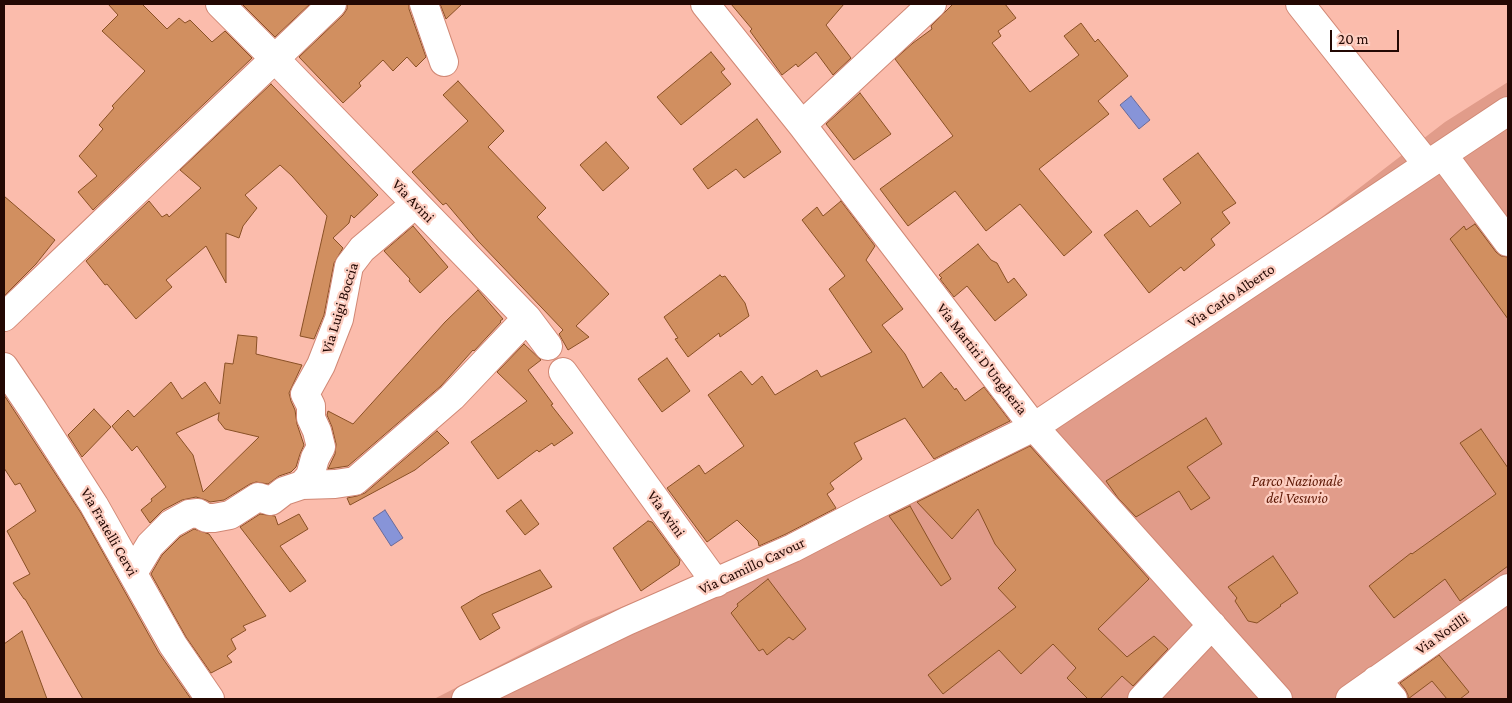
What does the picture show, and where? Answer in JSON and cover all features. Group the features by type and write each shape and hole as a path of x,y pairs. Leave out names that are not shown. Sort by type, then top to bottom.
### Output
{"street":[{"name":"Via Avini","path":"220,4 276,59 527,318 548,346"},
{"path":"4,317 332,4"},
{"path":"424,4 444,62"},
{"name":"Via Martiri D'Ungheria","path":"705,4 802,125 1034,427 1278,699"},
{"path":"802,125 932,4"},
{"path":"1300,4 1508,242"},
{"name":"Via Carlo Alberto","path":"1034,427 1508,111"},
{"name":"Via Luigi Boccia","path":"302,485 310,476 315,458 322,447 311,418 311,406 304,394 322,365 339,319 349,266 362,248 415,204"},
{"path":"133,573 150,545 171,524 189,514 198,513 206,518 230,515 258,497 271,501 284,491 302,485 355,481 452,398 527,318"},
{"name":"Via Fratelli Cervi","path":"4,367 94,505 173,645 210,699"},
{"name":"Via Avini","path":"563,372 716,583"},
{"name":"Via Camillo Cavour","path":"466,699 626,621 793,548 1034,427"},
{"name":"Via Notilli","path":"1350,699 1384,690 1508,588"},
{"path":"1142,699 1212,625"}],"green space":[{"name":"Parco Nazionale del Vesuvio","path":"1508,82 1508,699 434,699 584,622 799,536 1017,427 1297,236 1445,122"}],"water":[{"path":"1131,96 1150,120 1139,129 1120,105"},
{"path":"385,510 403,538 391,546 373,518"}],"building":[{"path":"108,4 142,4 167,29 179,18 185,23 190,20 212,42 225,31 252,58 93,210 78,192 97,176 79,156 103,129 99,125 114,108 112,106 145,71 102,31 118,15"},
{"path":"242,4 310,4 275,37"},
{"path":"347,4 409,4 409,9 426,57 416,67 407,57 393,71 383,60 359,83 361,86 343,103 299,57 343,15 347,9"},
{"path":"440,4 462,4 446,19"},
{"path":"731,4 844,4 826,25 851,58 833,75 816,52 798,67 796,64 782,75 750,31 752,29"},
{"path":"953,4 1005,4 1016,18 998,31 1001,36 992,43 1030,92 1079,55 1064,36 1081,23 1095,42 1098,39 1128,76 1098,101 1109,114 1039,169 1092,232 1064,256 1020,204 986,231 955,191 908,226 880,189 953,136 895,59 932,29 931,26"},
{"path":"711,52 725,69 721,72 731,84 681,125 657,97"},
{"path":"458,81 504,131 488,147 546,208 537,217 609,294 576,326 589,337 568,350 559,334 563,330 478,241 446,203 443,205 412,172 468,121 443,95"},
{"path":"271,84 378,195 354,218 351,215 349,223 333,238 343,248 334,263 324,315 314,339 300,336 327,216 280,165 245,195 257,208 243,226 239,238 226,233 226,283 206,246 166,280 172,287 136,319 86,261 149,201 162,217 167,214 169,217 201,188 180,170"},
{"path":"860,93 891,134 854,160 826,124"},
{"path":"757,119 781,152 744,178 736,169 708,189 693,169"},
{"path":"606,142 629,168 603,191 580,165"},
{"path":"1198,153 1236,203 1222,212 1230,223 1211,239 1215,245 1184,271 1181,267 1149,293 1104,235 1137,210 1150,227 1181,203 1163,179"},
{"path":"4,196 55,240 36,264 4,296"},
{"path":"841,201 875,246 866,260 903,309 882,325 905,354 923,388 941,372 965,401 984,387 1010,421 934,459 905,418 854,443 862,459 830,483 834,489 827,494 836,508 759,546 758,541 737,520 707,542 667,488 699,465 705,474 744,446 708,395 741,371 752,385 762,376 775,395 817,370 821,377 872,352 829,289 845,276 802,220 817,207 823,216"},
{"path":"1475,224 1496,252 1501,256 1508,257 1508,319 1450,239 1464,226 1466,230"},
{"path":"413,226 448,267 420,293 409,281 410,279 384,251"},
{"path":"978,244 991,260 997,263 1008,283 1014,278 1027,295 995,321 967,286 954,297 939,275"},
{"path":"720,275 722,277 725,276 745,303 749,316 720,337 719,333 688,357 675,339 678,338 664,317"},
{"path":"478,290 503,319 501,322 441,386 348,466 328,469 335,454 336,444 327,415 328,411 353,424 445,322"},
{"path":"238,335 257,337 256,354 302,365 289,393 304,445 296,467 291,472 279,476 268,484 256,482 250,484 224,500 210,502 196,497 182,500 163,510 150,523 141,510 166,487 137,446 132,451 112,426 128,410 134,417 171,382 182,399 205,382 220,404 225,363 233,364","holes":["219,413 218,420 225,429 259,437 203,492 193,455 176,433"]},
{"path":"524,344 541,360 528,370 553,404 551,405 573,433 554,446 552,443 539,452 537,450 498,479 471,442 527,401 497,372"},
{"path":"667,358 690,391 662,412 638,379"},
{"path":"4,395 81,513 159,653 191,699 83,699 25,599 13,583 30,574 7,531 36,511 20,483 15,485 4,468"},
{"path":"94,409 111,427 82,457 68,435"},
{"path":"1206,418 1222,444 1187,467 1210,498 1191,510 1179,491 1136,517 1118,498 1106,481"},
{"path":"1481,429 1508,468 1508,566 1460,601 1445,579 1394,618 1369,586 1411,553 1496,494 1460,443"},
{"path":"437,431 449,443 415,470 350,505 347,498 365,493"},
{"path":"1030,446 1149,579 1098,629 1127,657 1154,636 1168,649 1133,686 1122,676 1100,699 1088,699 1067,678 1076,668 1053,644 1021,674 999,650 943,694 928,675 1016,607 998,588 1016,570 995,544 978,509 952,539 917,502"},
{"path":"521,500 539,524 525,535 506,511"},
{"path":"910,506 951,579 941,586 889,516"},
{"path":"260,514 275,516 278,525 299,514 308,529 280,546 306,581 290,592 240,527"},
{"path":"648,521 652,522 680,560 679,565 641,591 613,548"},
{"path":"194,529 209,534 266,616 243,626 246,630 231,639 236,649 227,656 232,662 211,673 186,637 151,574 162,555 180,537"},
{"path":"1273,556 1298,593 1257,623 1248,621 1235,601 1237,598 1228,587"},
{"path":"540,570 552,587 492,614 500,628 480,640 461,607 481,595"},
{"path":"768,579 806,629 793,640 789,637 767,655 763,649 759,651 731,613 738,606 737,604"},
{"path":"22,631 47,699 4,699 4,644"},
{"path":"1439,655 1469,692 1460,699 1447,699 1432,681 1408,699 1405,689 1400,683"}]}
